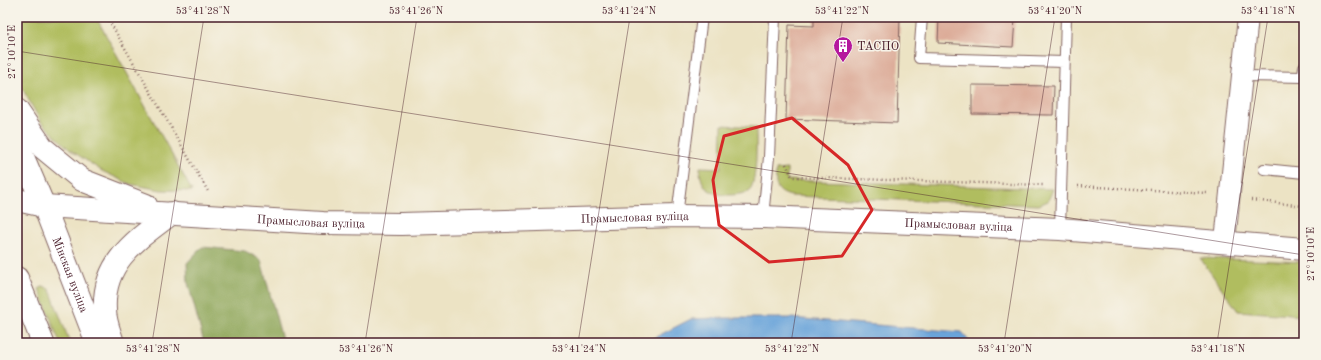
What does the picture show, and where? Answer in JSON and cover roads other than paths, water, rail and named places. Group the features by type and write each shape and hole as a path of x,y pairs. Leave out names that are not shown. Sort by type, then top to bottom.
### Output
{"main road":[{"path":"17,110 43,148 82,180 144,204 172,212"},
{"name":"Мінская вуліца","path":"17,143 44,206 97,343"},
{"path":"17,200 44,206"},
{"name":"Прамысловая вуліца","path":"44,206 172,212 323,223 393,224 677,216 763,217 1060,229 1304,249"},
{"path":"17,215 44,206"},
{"path":"113,343 105,310 107,285 116,262 131,244 172,212"},
{"path":"17,278 43,343"},
{"path":"17,318 33,343"}],"street":[{"path":"1225,242 1248,17"}],"lane":[{"path":"677,216 702,17"},
{"path":"763,217 769,157 775,17"},
{"path":"922,17 920,58 1064,62"},
{"path":"1060,229 1066,17"},
{"path":"1243,76 1303,77 1304,67"},
{"path":"1264,169 1304,173"}],"water":[{"path":"791,318 962,332 969,340 968,343 644,343 691,319"}],"place":[{"name":"ТАСПО","path":"843,63"}]}
